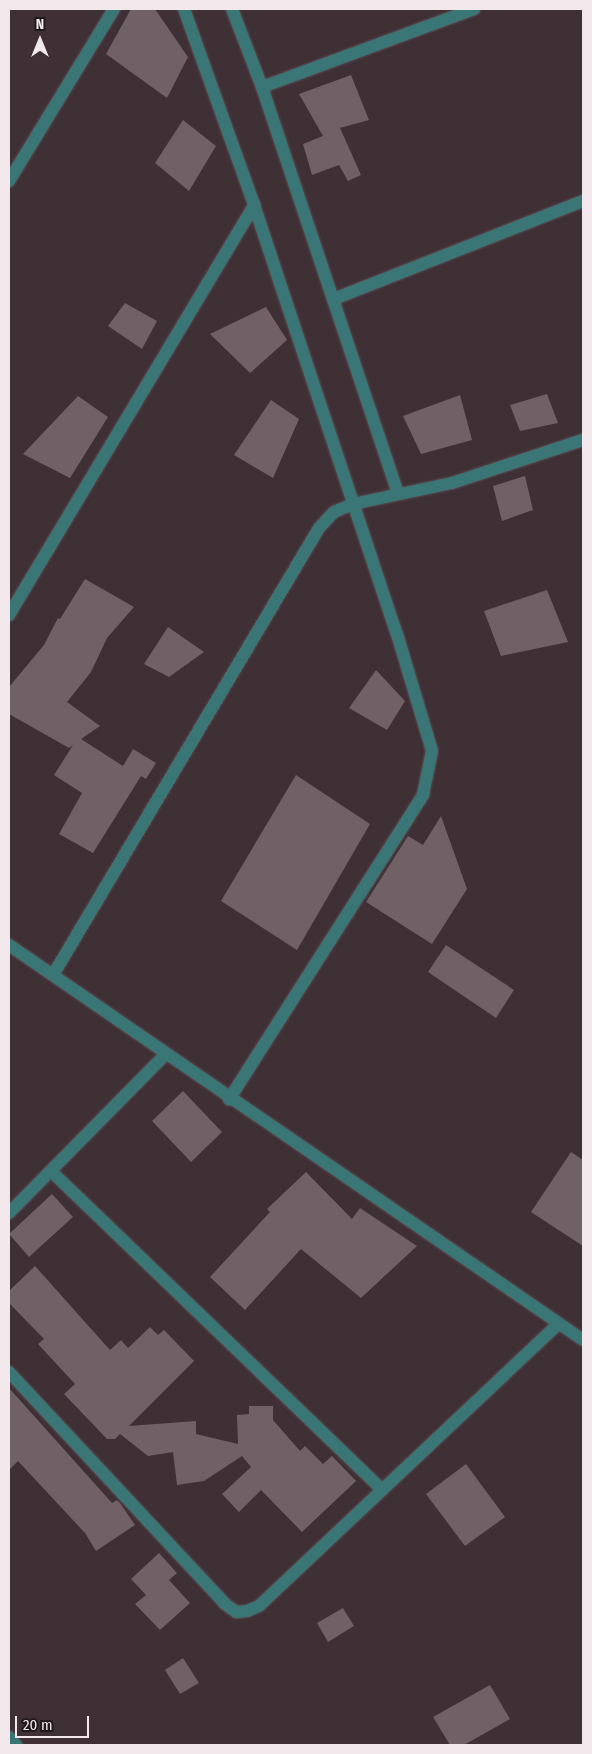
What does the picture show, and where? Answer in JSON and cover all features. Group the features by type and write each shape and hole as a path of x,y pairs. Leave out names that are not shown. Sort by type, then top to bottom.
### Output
{"street":[{"path":"9,181 114,9"},
{"path":"184,9 254,204 432,751 430,773 423,795 229,1099"},
{"path":"232,9 262,87 398,494"},
{"path":"262,87 474,9"},
{"path":"334,299 583,201"},
{"path":"9,615 254,204"},
{"path":"53,975 319,528 334,512 353,504 452,483 583,440"},
{"path":"9,945 165,1055 583,1340"},
{"path":"9,1213 165,1055"},
{"path":"51,1171 383,1490"},
{"path":"9,1372 225,1604 236,1612 259,1606 558,1324"},
{"path":"9,1737 16,1745"}],"building":[{"path":"131,9 155,9 188,57 167,98 106,54"},
{"path":"351,75 369,120 340,128 361,175 348,181 339,165 312,175 303,144 323,136 299,94"},
{"path":"183,120 216,146 189,191 155,163"},
{"path":"125,303 157,321 142,349 108,326"},
{"path":"266,307 287,340 250,373 210,334"},
{"path":"547,394 558,423 520,431 510,405"},
{"path":"460,395 472,440 421,454 403,416"},
{"path":"78,396 108,417 70,478 23,454"},
{"path":"271,400 299,419 273,478 234,455"},
{"path":"525,476 533,510 502,521 493,486"},
{"path":"85,579 134,607 107,638 91,672 67,702 100,726 81,739 123,766 133,749 156,763 146,779 141,776 93,853 59,834 82,793 54,775 73,745 69,748 9,714 9,687 44,645 58,618 60,619"},
{"path":"547,590 568,642 501,656 484,611"},
{"path":"168,627 204,652 169,677 144,664"},
{"path":"376,670 405,701 387,730 349,708"},
{"path":"296,775 370,824 297,950 221,901"},
{"path":"441,816 467,889 432,944 366,902 408,836 423,845"},
{"path":"446,945 514,990 496,1018 428,972"},
{"path":"183,1091 222,1132 191,1162 152,1121"},
{"path":"571,1152 583,1160 583,1246 531,1212"},
{"path":"306,1172 352,1219 360,1208 417,1246 361,1298 301,1249 245,1310 210,1277 270,1212 267,1209"},
{"path":"52,1194 73,1217 29,1257 9,1234"},
{"path":"35,1266 110,1350 121,1340 128,1348 150,1327 158,1335 164,1330 194,1361 129,1426 196,1421 196,1434 238,1444 237,1415 249,1414 249,1406 273,1406 273,1420 300,1451 305,1446 323,1464 332,1456 356,1481 302,1532 261,1490 239,1512 222,1494 251,1467 242,1456 204,1481 177,1485 173,1452 148,1456 120,1434 115,1439 107,1439 64,1394 75,1384 38,1344 44,1339 9,1303 9,1291"},
{"path":"9,1388 112,1503 117,1500 120,1503 135,1525 96,1551 85,1533 18,1461 9,1470"},
{"path":"466,1464 505,1517 465,1546 426,1494"},
{"path":"159,1553 177,1573 169,1580 190,1603 160,1630 135,1604 146,1595 131,1579"},
{"path":"343,1608 354,1626 328,1642 317,1623"},
{"path":"183,1658 199,1683 180,1694 165,1670"},
{"path":"490,1685 510,1719 464,1745 450,1745 433,1717"}]}
